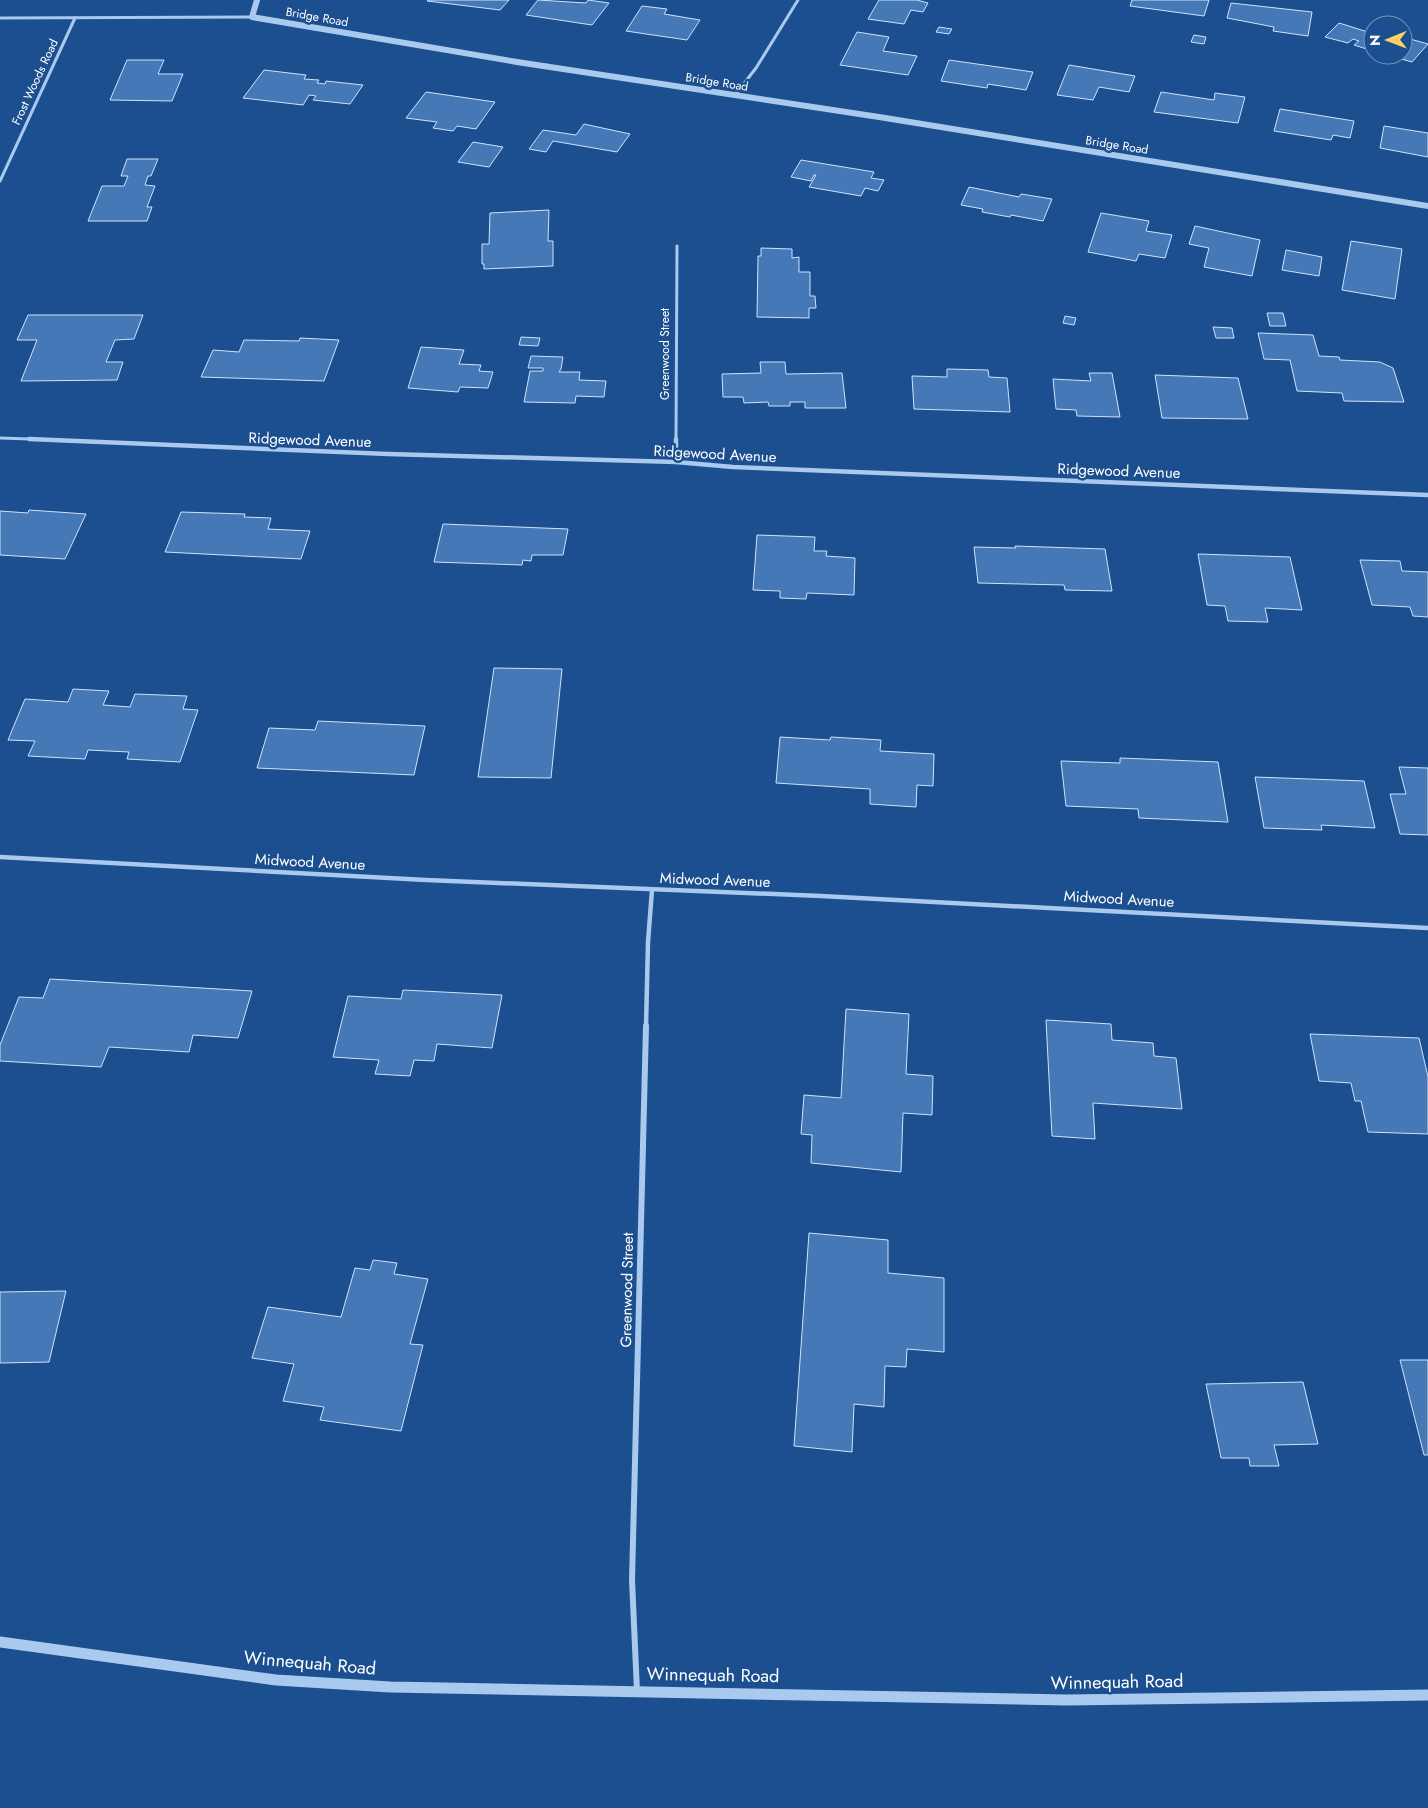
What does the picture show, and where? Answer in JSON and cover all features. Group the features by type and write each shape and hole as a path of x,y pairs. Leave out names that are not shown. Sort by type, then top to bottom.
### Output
{"street":[{"path":"252,17 257,0"},
{"path":"734,95 756,68 798,0"},
{"name":"Bridge Road","path":"0,18 252,17 518,62 1428,206"},
{"name":"Frost Woods Road","path":"0,181 75,18"},
{"name":"Greenwood Street","path":"676,462 677,246"},
{"name":"Ridgewood Avenue","path":"0,438 388,454 676,462 733,467 1428,495"},
{"name":"Midwood Avenue","path":"0,858 426,880 821,896 1428,928"},
{"name":"Greenwood Street","path":"637,1691 632,1580 648,942 652,890"},
{"name":"Winnequah Road","path":"0,1642 276,1680 390,1687 1067,1700 1428,1695"}],"building":[{"path":"428,0 509,0 500,10"},
{"path":"538,0 586,3 588,0 609,3 592,25 526,15"},
{"path":"879,0 917,0 928,3 923,12 911,10 904,24 868,19"},
{"path":"1132,0 1209,0 1204,16 1130,6"},
{"path":"1231,3 1312,12 1308,36 1273,31 1274,27 1227,18"},
{"path":"642,6 667,9 664,14 700,20 687,40 626,31"},
{"path":"1339,23 1363,30 1363,48 1354,45 1359,41 1353,39 1348,43 1325,37"},
{"path":"939,27 952,29 949,34 936,32"},
{"path":"857,32 889,37 883,51 917,56 908,75 840,65"},
{"path":"1194,35 1206,37 1204,44 1191,42"},
{"path":"1413,40 1428,44 1413,61"},
{"path":"127,60 164,60 158,74 183,74 172,101 110,100"},
{"path":"949,60 1033,72 1026,90 988,84 987,88 941,81"},
{"path":"1069,65 1135,76 1129,92 1099,87 1093,100 1057,95"},
{"path":"264,70 306,75 304,79 319,80 317,83 325,84 326,81 363,85 350,104 313,100 316,96 309,95 303,105 243,98"},
{"path":"426,92 495,102 476,129 457,126 453,131 433,128 437,122 406,118"},
{"path":"1161,92 1214,100 1215,93 1245,97 1238,123 1154,112"},
{"path":"1280,109 1354,121 1350,138 1333,135 1331,140 1274,131"},
{"path":"584,124 630,134 617,152 553,141 546,152 529,149 543,130 576,135"},
{"path":"1384,126 1428,133 1428,157 1380,148"},
{"path":"473,142 503,147 489,167 458,162"},
{"path":"127,159 158,159 145,185 155,186 147,207 152,207 147,221 88,221 102,186 124,186 128,176 121,176"},
{"path":"801,160 874,172 871,178 884,180 878,191 865,188 861,196 809,187 816,175 814,175 811,181 791,177"},
{"path":"969,187 1019,197 1021,194 1052,199 1043,221 1011,215 1010,217 982,212 983,209 961,205"},
{"path":"549,210 548,241 553,241 553,266 484,269 484,264 482,264 482,244 489,244 490,213"},
{"path":"1101,213 1149,221 1146,231 1172,235 1165,258 1139,254 1136,261 1088,252"},
{"path":"1195,226 1260,240 1252,276 1204,267 1209,248 1189,244"},
{"path":"1351,241 1402,249 1395,299 1342,290"},
{"path":"761,248 792,249 792,258 799,257 799,272 810,272 810,296 815,296 816,308 809,308 809,318 757,317 758,256 761,256"},
{"path":"1286,250 1322,257 1319,276 1282,270"},
{"path":"1267,313 1283,313 1286,326 1270,326"},
{"path":"28,315 143,315 134,339 115,340 106,362 123,362 117,380 21,381 37,340 17,340"},
{"path":"1065,316 1076,318 1074,325 1063,323"},
{"path":"1213,327 1232,328 1234,338 1216,338"},
{"path":"1258,333 1313,335 1319,356 1339,357 1340,360 1380,362 1393,368 1404,402 1344,401 1342,393 1297,391 1290,360 1264,359"},
{"path":"521,337 540,338 538,346 519,345"},
{"path":"300,338 339,340 324,381 201,377 213,350 239,352 244,340 299,341"},
{"path":"421,347 464,350 459,364 481,365 479,371 493,372 488,388 460,387 458,392 408,388"},
{"path":"531,356 563,357 559,372 580,372 579,380 606,381 604,397 576,396 575,403 524,402 530,371 543,371 543,368 528,368"},
{"path":"760,362 785,362 786,374 842,373 846,408 805,408 805,402 790,402 790,406 769,406 768,402 744,403 743,397 723,397 722,374 761,373"},
{"path":"947,369 988,370 989,377 1007,378 1010,412 914,409 912,376 947,377"},
{"path":"1089,373 1112,373 1120,417 1077,416 1076,410 1056,409 1053,379 1091,381"},
{"path":"1155,375 1238,378 1248,419 1162,418"},
{"path":"29,510 86,514 65,559 0,555 0,511 28,513"},
{"path":"181,512 245,514 244,517 271,518 268,529 310,531 301,559 165,552"},
{"path":"443,524 568,529 563,555 532,555 531,561 523,560 522,565 434,562"},
{"path":"757,535 815,537 814,551 827,551 826,556 855,558 854,595 807,593 806,599 780,598 780,591 753,590"},
{"path":"1015,546 1105,549 1112,591 1065,590 1064,585 978,583 974,547 1016,548"},
{"path":"1198,554 1290,557 1302,610 1265,608 1268,622 1228,621 1225,606 1207,605"},
{"path":"1360,560 1400,561 1402,571 1428,572 1428,617 1413,616 1410,607 1372,605"},
{"path":"494,668 562,669 551,778 478,777"},
{"path":"73,689 109,691 103,705 130,707 135,694 187,696 183,709 198,710 180,762 127,759 129,752 88,750 85,759 28,756 35,741 8,740 25,699 68,702"},
{"path":"318,721 425,726 414,775 257,768 269,728 315,730"},
{"path":"780,737 830,740 831,737 881,740 880,751 934,754 933,786 917,785 916,807 870,804 870,789 776,783"},
{"path":"1120,758 1218,762 1228,822 1139,818 1138,809 1066,806 1061,761 1120,763"},
{"path":"1399,767 1428,768 1428,835 1400,834 1390,794 1406,794"},
{"path":"1255,777 1364,781 1375,828 1321,825 1322,830 1264,828"},
{"path":"50,979 252,991 238,1038 193,1035 189,1052 109,1047 101,1067 0,1061 0,1045 19,997 43,998"},
{"path":"403,990 502,995 492,1048 437,1044 434,1061 414,1060 410,1076 375,1074 379,1060 333,1057 348,996 401,999"},
{"path":"846,1009 909,1014 906,1074 933,1076 932,1115 903,1113 901,1172 811,1163 812,1135 801,1134 804,1095 841,1098"},
{"path":"1046,1020 1111,1024 1112,1040 1153,1043 1154,1056 1176,1058 1182,1109 1093,1103 1095,1139 1052,1136"},
{"path":"1310,1034 1419,1038 1428,1077 1428,1134 1368,1132 1361,1101 1355,1101 1351,1083 1319,1081"},
{"path":"809,1233 888,1240 888,1273 944,1278 944,1352 907,1349 906,1367 885,1366 884,1407 854,1404 852,1452 794,1446"},
{"path":"373,1260 397,1263 394,1274 428,1279 410,1344 423,1345 401,1431 320,1420 324,1407 283,1401 294,1364 252,1358 268,1307 341,1317 355,1268 370,1270"},
{"path":"66,1291 49,1362 0,1363 0,1292"},
{"path":"1400,1360 1428,1360 1428,1455 1424,1455"},
{"path":"1303,1382 1318,1444 1274,1445 1279,1466 1250,1466 1249,1458 1221,1458 1206,1384"}]}
